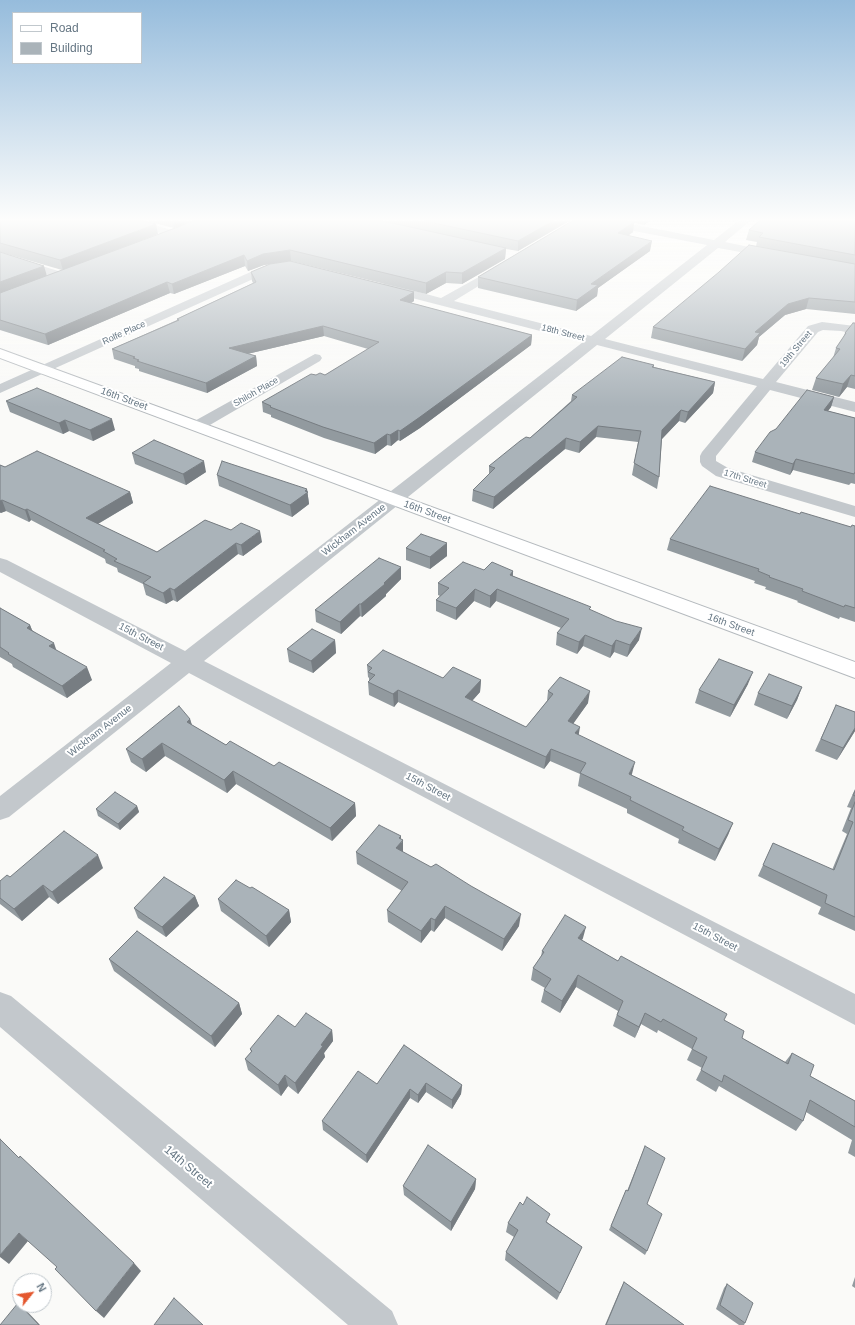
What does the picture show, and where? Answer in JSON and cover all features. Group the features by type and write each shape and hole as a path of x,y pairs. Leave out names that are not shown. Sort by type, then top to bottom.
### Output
{"main road":[{"name":"16th Street","path":"0,353 855,670"}],"street":[{"name":"Rolfe Place","path":"0,390 237,283"},
{"path":"443,302 476,283"},
{"name":"Wickham Avenue","path":"0,810 667,283"},
{"name":"18th Street","path":"374,285 855,407"},
{"name":"19th Street","path":"767,384 813,329 832,326 855,330"},
{"name":"Shiloh Place","path":"197,426 315,358"},
{"name":"17th Street","path":"767,384 708,456 708,462 722,472 855,512"},
{"name":"15th Street","path":"0,564 855,1010"},
{"name":"14th Street","path":"0,1007 149,1134 378,1325"}],"building":[{"path":"27,283 165,283 45,334 0,320 0,293"},
{"path":"254,283 377,283 414,292 400,300 532,335 400,431 398,430 390,435 387,434 374,443 323,427 270,407 271,406 262,402 311,374 316,375 320,373 325,375 379,342 323,326 229,348 256,356 206,383 137,361 139,360 133,358 135,357 112,349 179,320 177,319"},
{"path":"503,283 593,283 591,284 598,285 577,300"},
{"path":"706,283 855,283 855,302 809,298 788,304 755,332 760,333 745,349 653,327"},
{"path":"853,323 855,323 855,376 851,375 843,384 816,378 840,349 836,348"},
{"path":"622,357 654,365 652,367 715,382 688,412 681,410 662,430 659,477 634,463 641,431 598,426 580,442 566,438 494,497 473,490 495,468 489,466 520,441 526,437 530,438 577,397 572,395"},
{"path":"37,388 112,419 90,430 65,420 59,423 6,401"},
{"path":"807,390 834,397 824,410 855,418 854,474 796,459 793,464 755,452 770,432 776,429"},
{"path":"154,440 204,461 183,474 132,453"},
{"path":"37,451 130,492 86,518 157,552 205,520 231,530 241,523 260,531 241,545 236,543 174,590 170,588 163,593 143,583 151,577 114,561 117,559 103,551 105,550 27,509 25,510 2,500 0,501 0,465 5,467"},
{"path":"222,461 307,489 305,491 308,492 290,505 217,475"},
{"path":"710,486 800,514 801,512 851,527 852,525 855,526 855,608 845,605 844,607 802,591 803,589 769,577 770,576 758,571 759,569 670,539"},
{"path":"421,534 447,543 430,557 406,548"},
{"path":"379,558 401,567 384,583 385,584 361,604 359,604 340,622 315,610"},
{"path":"463,562 484,570 492,562 513,571 510,575 591,607 589,609 616,621 642,628 630,645 616,640 612,646 585,635 579,642 557,633 569,619 497,589 490,596 475,589 456,608 436,600 449,588 438,583"},
{"path":"0,608 30,625 27,628 54,643 49,646 87,667 62,686 8,654 9,653 0,647"},
{"path":"312,629 335,640 311,661 287,649"},
{"path":"383,650 443,678 453,667 481,680 465,697 526,727 553,694 548,691 560,677 590,691 568,721 580,727 575,733 635,762 629,774 733,823 719,849 682,830 684,827 630,800 631,797 580,773 586,763 551,749 546,757 398,690 393,694 368,682 375,675 368,672 372,668 367,665"},
{"path":"719,659 753,672 734,705 699,690"},
{"path":"769,674 802,687 792,706 758,693"},
{"path":"836,705 855,712 855,728 843,748 821,739"},
{"path":"179,706 190,719 187,722 226,745 230,741 274,766 279,762 355,803 330,828 233,771 224,780 162,743 142,759 126,749"},
{"path":"115,792 137,806 118,824 96,809"},
{"path":"855,802 855,917 825,903 827,895 763,865 773,843 834,870 853,822 848,820"},
{"path":"379,825 401,836 399,838 403,840 396,848 431,867 436,864 471,886 521,914 504,939 445,906 435,920 431,918 421,931 387,910 408,882 356,852"},
{"path":"64,831 98,855 52,892 43,885 14,909 0,898 0,881 7,875 10,877"},
{"path":"164,877 195,896 162,927 134,908"},
{"path":"236,880 250,888 252,887 289,910 266,936 218,899"},
{"path":"565,915 586,927 578,938 618,961 621,956 727,1014 724,1020 744,1031 742,1038 788,1064 792,1053 814,1065 810,1076 855,1101 855,1127 810,1100 803,1121 724,1075 722,1082 701,1070 707,1057 692,1049 697,1038 663,1019 661,1022 645,1013 639,1027 617,1015 623,1001 578,975 562,1001 544,990 551,979 533,968"},
{"path":"137,931 239,1003 211,1036 109,959"},
{"path":"306,1013 332,1030 321,1045 323,1046 295,1083 285,1075 278,1085 245,1059 252,1051 250,1049 278,1015 295,1027"},
{"path":"404,1045 462,1085 452,1100 426,1083 418,1095 410,1089 366,1155 322,1121 358,1071 377,1084"},
{"path":"0,1139 134,1263 96,1311 55,1269 57,1267 19,1233 0,1255"},
{"path":"428,1145 476,1179 451,1222 403,1186"},
{"path":"645,1146 665,1158 647,1204 662,1214 647,1251 611,1226 626,1190 628,1191"},
{"path":"527,1197 550,1214 546,1222 582,1247 560,1293 506,1252 518,1230 508,1223 520,1202 523,1205"},
{"path":"624,1282 684,1325 606,1325"},
{"path":"727,1284 753,1303 745,1323 720,1305"},
{"path":"174,1298 203,1325 154,1325"},
{"path":"12,1310 12,1313 28,1313 39,1325 0,1325"}]}
